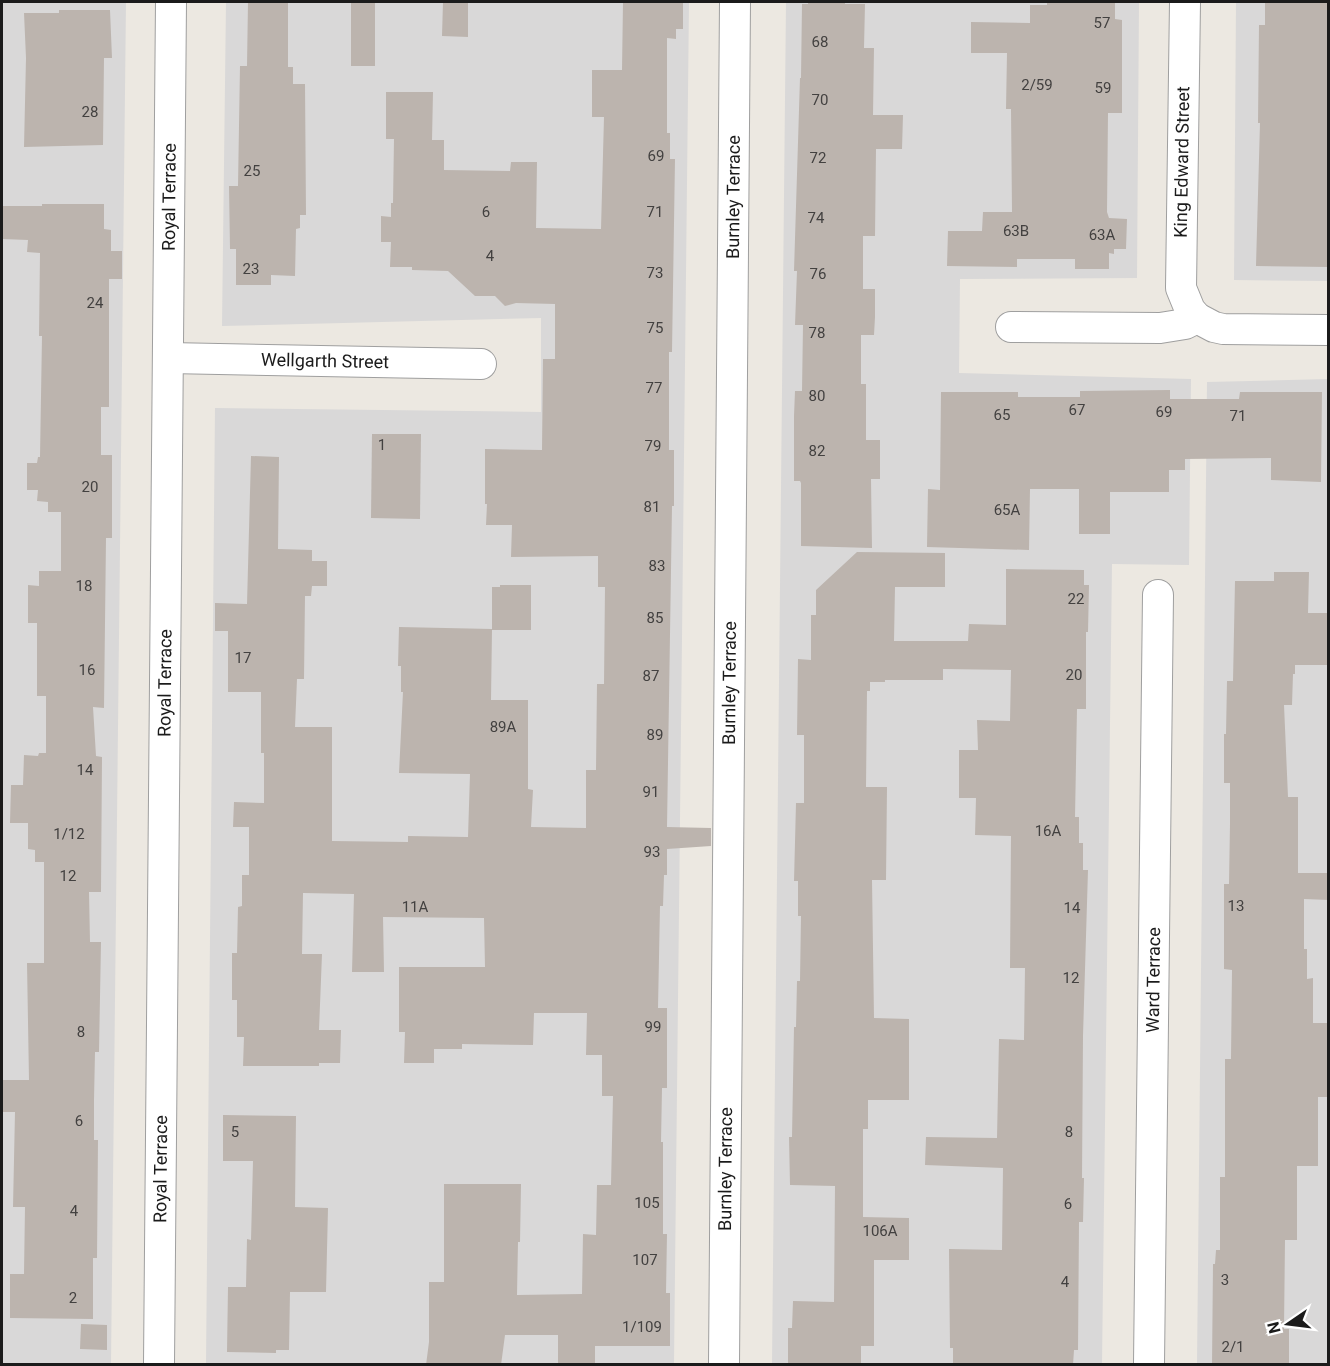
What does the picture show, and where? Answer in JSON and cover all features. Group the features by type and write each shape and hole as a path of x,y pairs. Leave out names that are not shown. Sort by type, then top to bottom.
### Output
{"street":[{"name":"Royal Terrace","path":"159,1365 171,2"},
{"name":"Burnley Terrace","path":"724,1365 735,2"},
{"name":"King Edward Street","path":"1185,2 1181,288 1190,310 1197,318"},
{"path":"1011,327 1160,328 1185,324 1197,318 1222,329 1329,330"},
{"name":"Wellgarth Street","path":"169,358 481,364"},
{"name":"Ward Terrace","path":"1149,1365 1158,595"}],"shaded area":[{"path":"2,2 126,2 111,1364 2,1364"},
{"path":"226,2 689,2 674,1364 206,1364 215,408 541,412 541,318 222,326"},
{"path":"786,2 1139,2 1137,278 960,279 959,373 1191,379 1189,565 1112,564 1102,1364 772,1364"},
{"path":"1236,2 1328,2 1328,281 1234,280"},
{"path":"1328,379 1328,1364 1197,1364 1207,382"}],"building":[{"path":"248,2 288,2 288,67 293,67 293,84 305,84 306,215 300,215 300,228 296,229 295,276 271,275 271,285 236,285 236,249 230,249 229,186 238,186 240,66 247,66"},
{"path":"351,2 375,2 375,66 351,66"},
{"path":"443,2 468,2 468,37 442,36"},
{"path":"623,2 683,2 683,29 676,29 676,39 667,38 667,133 670,133 670,159 675,159 672,352 669,352 669,450 674,450 674,506 672,506 667,827 711,828 711,846 667,849 667,875 664,875 663,906 660,906 658,1008 667,1008 667,1088 662,1088 661,1142 663,1142 663,1234 667,1234 666,1293 670,1293 670,1346 595,1346 595,1365 558,1365 558,1335 505,1335 501,1365 426,1365 429,1342 429,1282 444,1282 444,1184 521,1184 517,1295 582,1294 583,1234 596,1235 597,1185 611,1185 613,1096 602,1096 602,1055 586,1055 587,1013 534,1013 533,1045 462,1044 462,1049 434,1049 434,1063 404,1063 405,1032 399,1032 399,967 485,967 484,918 383,917 384,972 352,972 354,894 303,893 302,954 322,954 319,1030 341,1030 340,1063 319,1063 319,1066 243,1066 244,1037 237,1037 237,1000 232,1000 232,953 237,953 238,907 242,906 242,875 249,875 249,827 233,827 234,802 264,803 261,692 228,692 228,631 215,631 215,603 247,604 251,456 279,457 278,549 312,550 312,561 327,561 327,586 312,586 311,596 305,596 304,679 297,679 295,727 332,727 332,841 408,842 408,836 468,837 470,774 399,773 403,692 401,692 401,666 398,666 399,627 492,629 491,700 528,700 528,789 533,790 531,827 586,828 586,770 596,770 597,684 604,684 605,587 598,587 598,556 511,557 512,525 486,525 485,449 542,450 543,359 555,359 555,304 516,303 505,306 495,296 475,296 448,271 390,267 391,242 381,242 381,216 391,217 391,203 393,203 394,139 386,139 386,92 433,92 432,140 444,140 444,170 510,171 511,162 537,162 536,228 601,229 604,117 592,117 592,70 622,70"},
{"path":"808,2 865,4 864,48 874,48 873,115 903,115 902,149 876,149 875,236 863,236 863,289 875,289 875,317 874,335 861,335 861,384 866,384 866,440 880,440 880,479 871,479 872,548 801,546 801,483 794,481 794,416 795,391 802,391 803,325 795,325 797,271 794,271 802,4 808,4"},
{"path":"1047,2 1115,2 1115,19 1122,20 1122,113 1108,113 1107,212 1109,218 1127,219 1126,249 1114,249 1114,254 1109,253 1109,269 1075,269 1075,259 1017,259 1017,267 947,266 948,231 982,231 983,212 1012,212 1011,109 1006,109 1007,53 971,53 971,22 1030,23 1030,5 1047,5"},
{"path":"1265,2 1329,2 1329,267 1256,266 1260,123 1258,123 1259,25 1265,25"},
{"path":"59,10 110,10 112,58 104,58 103,145 24,147 26,58 24,13 59,13"},
{"path":"42,204 104,204 104,229 111,230 111,251 122,251 122,279 109,279 109,407 101,407 101,455 112,455 112,538 106,538 104,708 93,707 96,756 102,757 101,892 89,892 90,942 101,942 99,1052 95,1052 94,1140 98,1140 97,1258 93,1258 93,1319 10,1318 10,1274 24,1274 25,1207 13,1207 15,1112 2,1112 2,1080 29,1080 27,963 44,963 44,862 35,862 35,850 28,849 28,823 10,823 11,785 23,785 24,755 38,756 39,753 46,753 46,696 37,696 37,623 28,623 28,585 39,586 39,571 61,571 61,512 48,512 48,502 37,501 38,490 27,490 27,463 37,463 40,457 42,336 39,336 40,253 27,252 28,240 2,239 2,206 42,206"},
{"path":"1170,390 1170,399 1239,399 1240,392 1322,392 1321,482 1271,480 1271,458 1185,459 1185,470 1169,470 1169,492 1110,492 1110,534 1079,534 1079,489 1030,489 1029,550 927,547 928,489 940,490 941,392 1018,392 1018,397 1080,397 1080,391"},
{"path":"372,434 421,434 420,519 371,518"},
{"path":"857,552 945,553 945,587 895,587 894,641 968,641 969,624 1006,625 1006,569 1084,570 1084,585 1089,585 1088,632 1086,632 1086,709 1077,709 1075,817 1079,817 1079,843 1083,843 1083,870 1088,870 1083,1036 1083,1222 1079,1222 1078,1350 1074,1350 1073,1365 953,1365 953,1348 950,1348 949,1249 1002,1250 1003,1168 925,1165 926,1137 997,1138 999,1039 1024,1040 1025,968 1010,968 1011,836 975,835 976,798 959,798 959,750 978,750 977,720 1010,721 1011,670 943,669 943,680 870,682 870,691 867,691 866,787 887,787 886,880 872,880 874,1018 909,1019 909,1100 868,1100 868,1129 863,1129 863,1217 909,1218 909,1260 874,1260 874,1346 861,1346 861,1365 788,1365 788,1328 792,1328 793,1301 834,1302 835,1186 790,1185 789,1137 792,1137 794,1027 796,1027 797,981 800,981 801,916 798,916 798,881 794,881 796,803 804,803 804,735 797,735 798,659 811,660 811,615 816,615 816,590"},
{"path":"1274,572 1309,572 1308,613 1329,613 1329,665 1295,665 1292,705 1284,705 1288,797 1298,797 1298,873 1329,873 1329,900 1304,899 1304,949 1307,949 1307,979 1313,978 1313,1023 1329,1023 1329,1097 1318,1097 1318,1166 1297,1166 1297,1240 1285,1240 1284,1329 1289,1329 1289,1365 1212,1365 1213,1264 1215,1264 1216,1250 1220,1250 1220,1177 1225,1177 1225,1059 1231,1059 1232,970 1224,969 1224,884 1229,884 1230,824 1230,783 1224,783 1227,681 1233,681 1235,581 1274,581"},
{"path":"500,585 531,585 531,630 492,630 492,587 500,587"},
{"path":"223,1115 296,1116 295,1207 328,1208 326,1292 290,1292 289,1350 276,1350 276,1353 227,1352 228,1287 246,1287 247,1239 251,1240 253,1161 223,1161"},
{"path":"81,1324 107,1325 107,1350 80,1349"}]}
